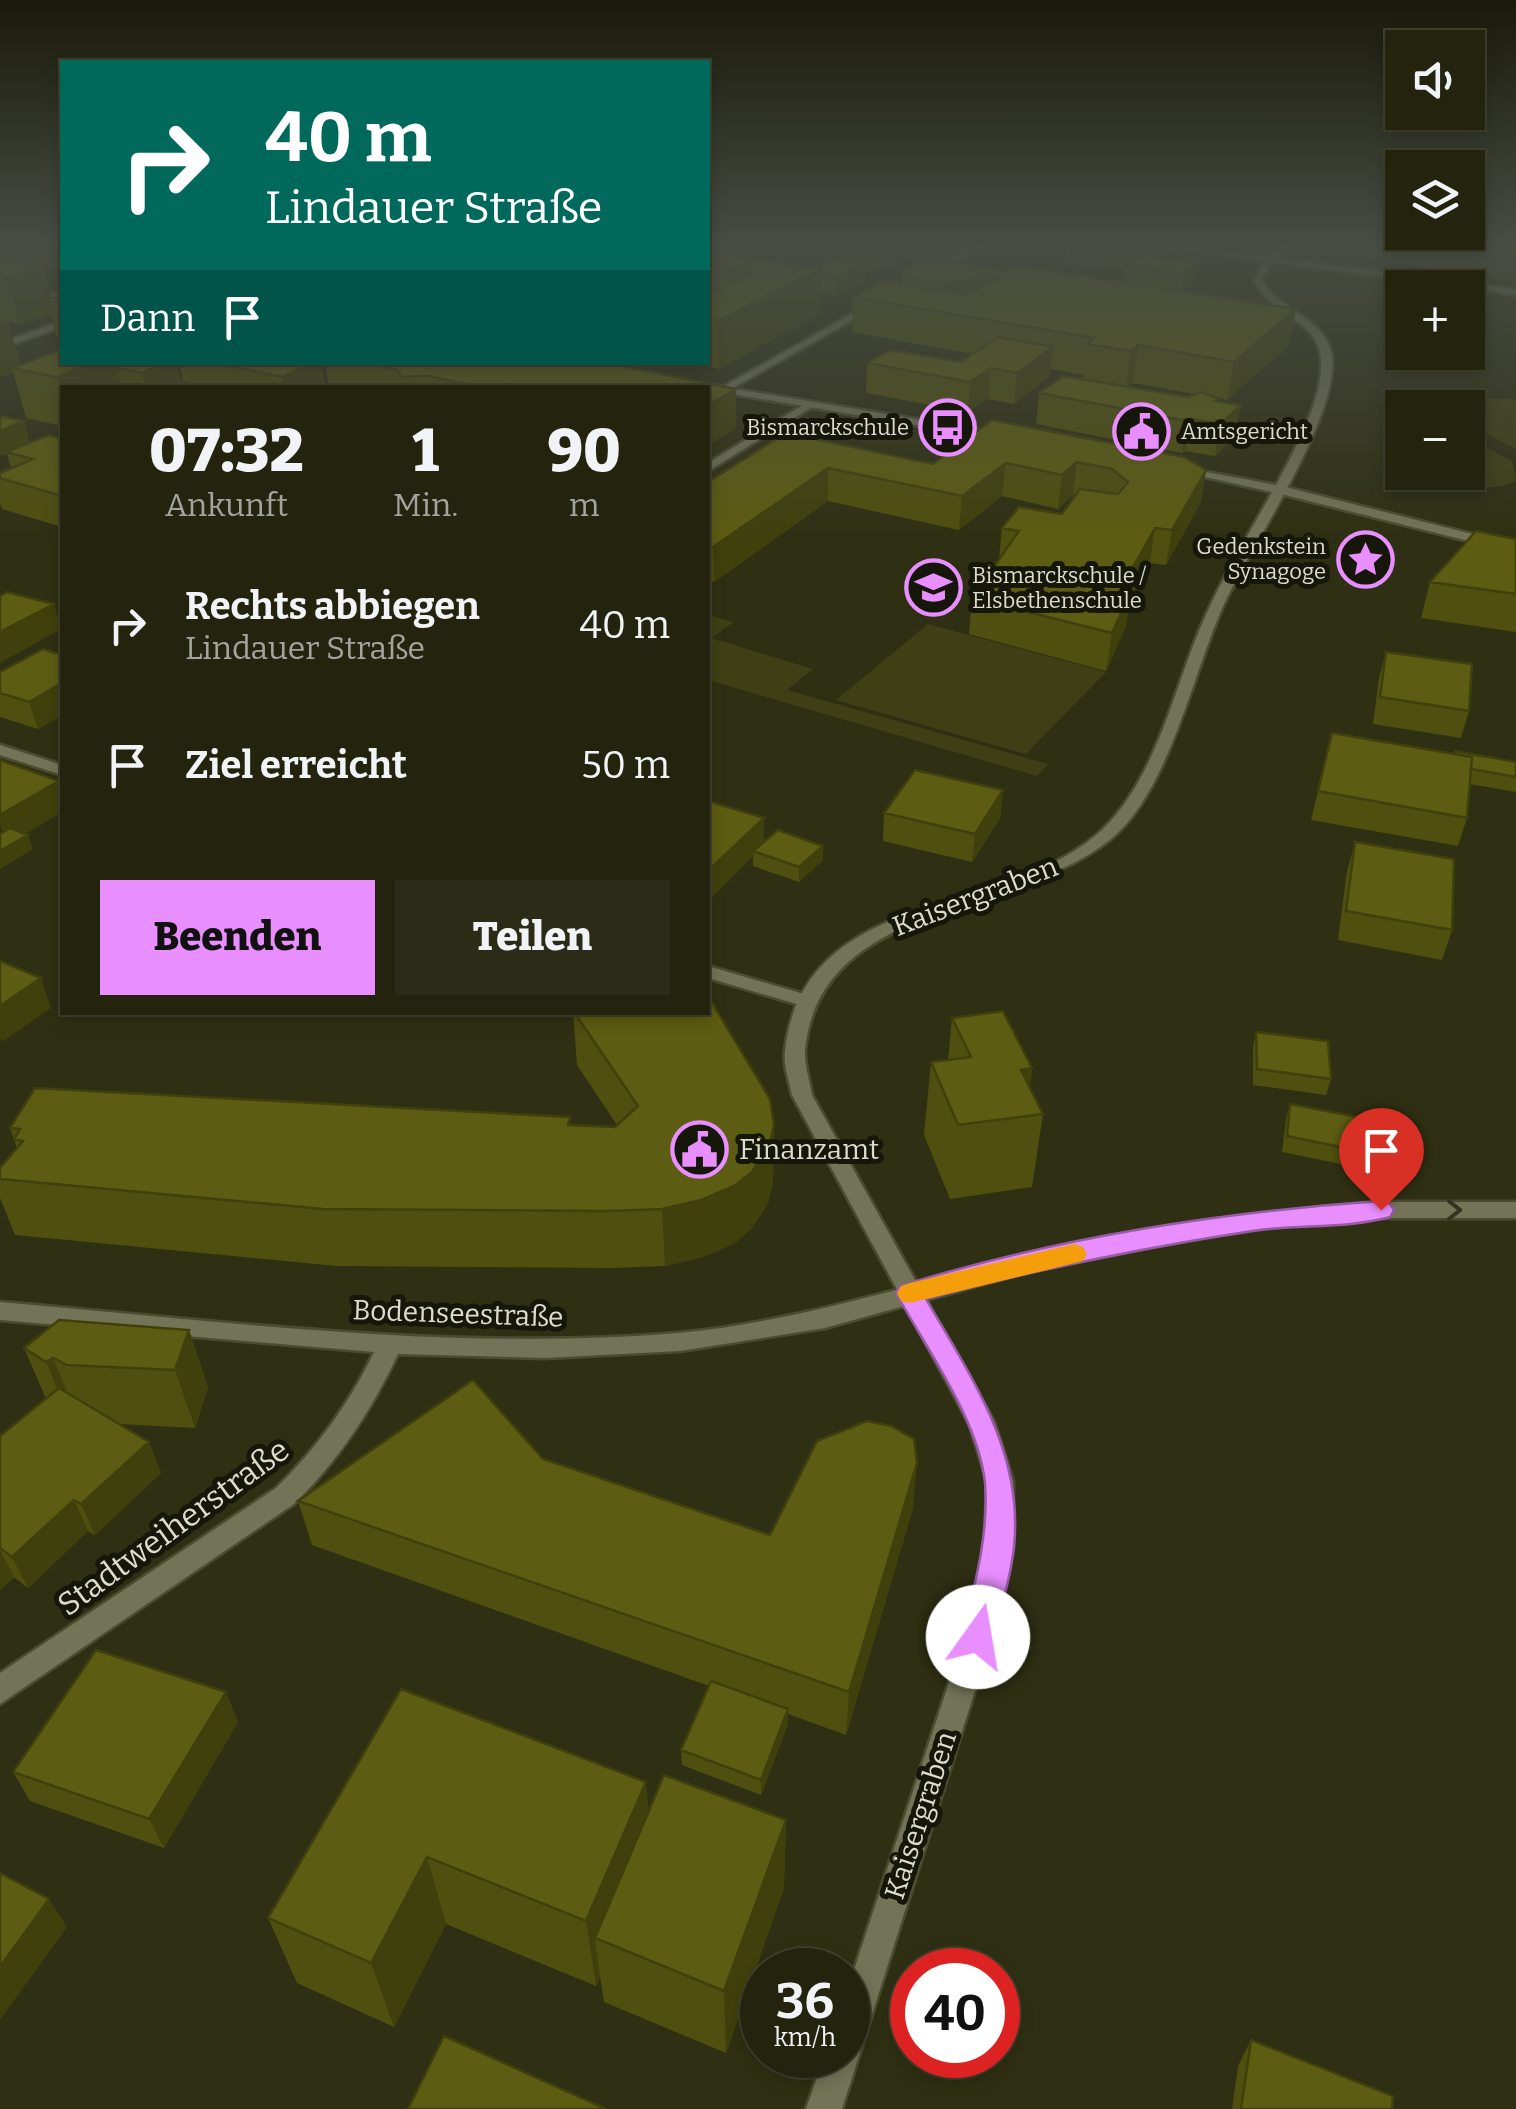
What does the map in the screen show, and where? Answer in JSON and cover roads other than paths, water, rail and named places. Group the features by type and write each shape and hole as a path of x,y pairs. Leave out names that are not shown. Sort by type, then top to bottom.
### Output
{"street":[{"path":"722,390 809,341"},
{"name":"Kaisergraben","path":"870,1970 978,1637 998,1547 1000,1481 981,1422 802,1095 795,1051 806,1002 831,968 890,926 1082,853 1106,834 1135,798 1216,607 1250,538 1281,490 1326,383 1328,357 1319,341"},
{"path":"710,388 1012,438"},
{"path":"710,467 812,404"},
{"path":"1164,467 1281,490 1516,549"},
{"path":"0,750 60,769"},
{"path":"710,973 806,1002"},
{"name":"Bodenseestraße","path":"0,1311 390,1344 545,1348 680,1342 826,1319 1027,1262 1287,1217 1381,1210 1516,1210"},
{"name":"Stadtweiherstraße","path":"0,1690 284,1496 320,1463 348,1425 390,1344"},
{"path":"824,2109 834,2078"}],"place":[{"name":"Bismarckschule","path":"948,427"},
{"name":"Amtsgericht","path":"1142,431"},
{"name":"Gedenkstein Synagoge","path":"1365,559"},
{"name":"Bismarckschule / Elsbethenschule","path":"933,588"},
{"name":"Finanzamt","path":"700,1149"}]}
